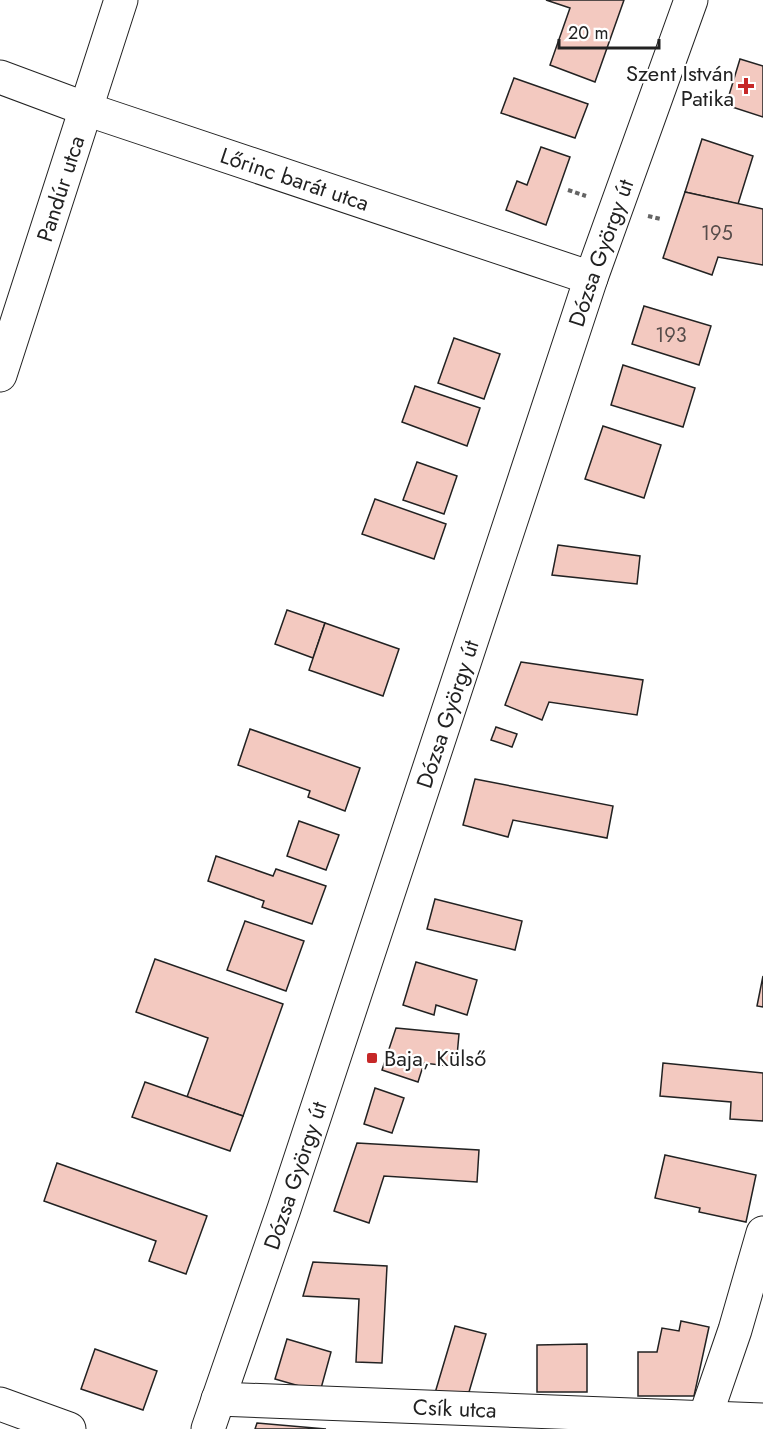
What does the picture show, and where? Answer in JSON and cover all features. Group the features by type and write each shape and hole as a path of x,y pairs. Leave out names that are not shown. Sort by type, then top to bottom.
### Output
{"street":[{"name":"Pandúr utca","path":"0,375 121,0"},
{"name":"Dózsa György út","path":"213,1414 284,1209 591,278 691,0"},
{"name":"Lőrinc barát utca","path":"0,77 86,109 591,278"},
{"path":"703,1424 735,1330 763,1233"},
{"path":"0,1404 69,1429"},
{"name":"Csík utca","path":"213,1414 703,1424 763,1420"}],"building":[{"path":"546,0 624,0 595,82 550,65 570,8"},
{"path":"740,59 763,66 763,117 726,105"},
{"path":"514,78 588,104 575,138 501,113"},
{"path":"702,139 753,156 738,204 685,192"},
{"path":"541,147 570,157 546,225 506,210 517,181 527,185"},
{"path":"685,192 763,209 763,265 718,257 712,275 663,258"},
{"path":"644,306 711,326 699,365 632,344"},
{"path":"454,338 500,354 484,399 438,383"},
{"path":"623,365 695,388 683,427 611,405"},
{"path":"415,386 480,408 467,446 402,422"},
{"path":"603,426 661,445 644,498 585,479"},
{"path":"417,462 457,476 444,514 403,500"},
{"path":"375,499 446,524 434,559 362,534"},
{"path":"558,545 640,556 637,584 552,575"},
{"path":"287,610 325,623 313,658 275,644"},
{"path":"325,623 399,649 383,696 309,670"},
{"path":"521,662 643,680 637,715 549,702 542,720 505,705"},
{"path":"496,727 517,734 512,747 491,740"},
{"path":"250,729 360,768 345,811 308,797 310,791 238,765"},
{"path":"475,779 613,806 607,838 513,820 508,837 463,825"},
{"path":"299,821 339,835 326,870 287,856"},
{"path":"216,856 273,876 276,869 326,886 312,924 262,907 264,901 208,881"},
{"path":"435,899 522,921 515,950 427,929"},
{"path":"245,921 304,941 286,991 227,970"},
{"path":"155,959 283,1004 243,1116 187,1097 208,1038 136,1012"},
{"path":"416,962 477,980 467,1015 436,1005 434,1015 403,1005"},
{"path":"763,976 763,1007 757,1006"},
{"path":"396,1028 459,1034 456,1067 424,1063 418,1082 382,1070"},
{"path":"663,1063 763,1073 763,1121 730,1119 731,1102 660,1096"},
{"path":"145,1082 243,1116 230,1151 132,1117"},
{"path":"375,1088 404,1098 392,1133 364,1124"},
{"path":"357,1143 479,1150 477,1182 384,1176 369,1223 334,1211"},
{"path":"665,1155 756,1175 746,1222 699,1212 700,1208 655,1198"},
{"path":"57,1163 207,1216 186,1274 149,1261 156,1241 44,1201"},
{"path":"313,1262 387,1266 382,1363 356,1362 359,1299 303,1296"},
{"path":"681,1321 709,1327 694,1396 638,1396 638,1352 657,1352 662,1328 679,1331"},
{"path":"455,1326 486,1334 469,1392 435,1393"},
{"path":"287,1339 331,1352 320,1392 275,1379"},
{"path":"587,1344 587,1392 537,1392 537,1345"},
{"path":"95,1349 157,1371 143,1410 81,1389"},
{"path":"257,1423 326,1429 255,1429"}],"place":[{"name":"Szent István Patika","path":"746,86"},
{"name":"Baja, Külső","path":"372,1058"}]}
